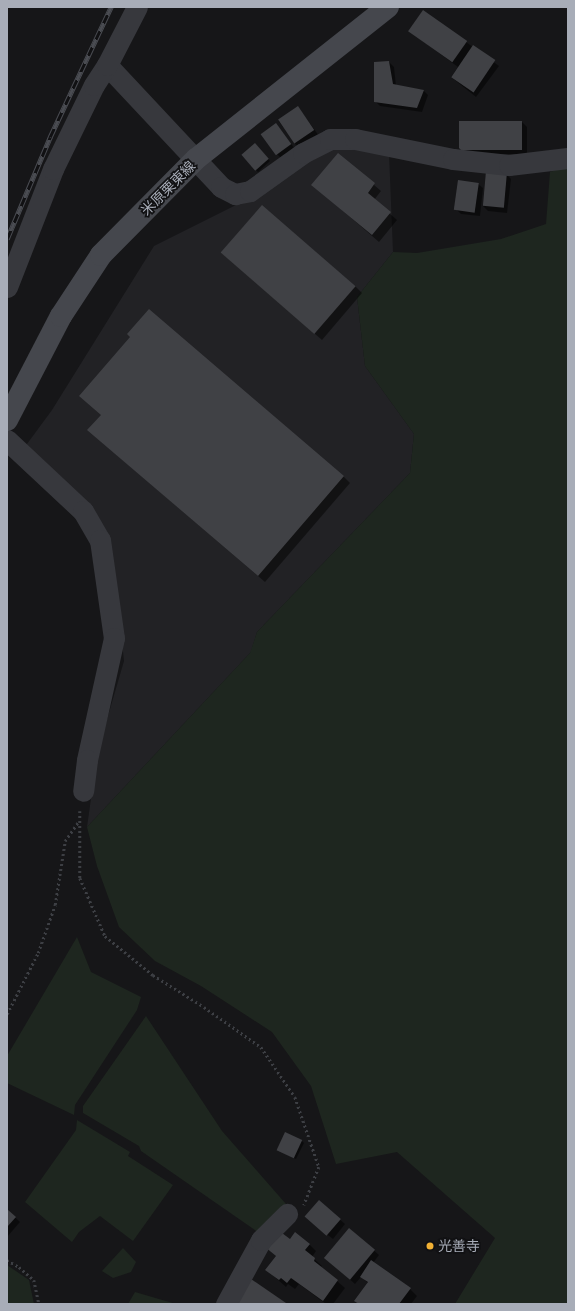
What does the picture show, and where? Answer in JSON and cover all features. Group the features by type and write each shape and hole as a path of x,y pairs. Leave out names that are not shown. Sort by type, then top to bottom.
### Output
{"main road":[{"name":"米原栗東線","path":"7,420 61,316 101,255 196,159 388,7"}],"street":[{"path":"7,287 53,169 94,85 107,65 137,7"},
{"path":"107,65 221,187 235,194 250,191 302,153 330,139 355,139 453,159 508,165 568,158"},
{"path":"7,440 83,511 100,540 114,638 87,760 83,790"},
{"path":"226,1304 261,1240 287,1214"}],"path":[{"path":"83,790 79,820 80,878 105,936 153,975 204,1007 261,1047 294,1096 319,1168 303,1208 287,1214"},
{"path":"7,1014 38,953 55,905 64,840 79,820"},
{"path":"7,1260 19,1267 34,1280 39,1304"}],"shaded area":[{"path":"335,143 389,153 393,252 357,297 365,366 414,434 410,473 257,632 251,652 87,827 100,735 103,733 124,661 116,585 106,541 24,448 52,410 154,246 260,193"},
{"path":"568,165 568,1304 455,1304 495,1238 397,1152 336,1164 311,1086 272,1032 201,986 155,961 119,927 97,866 87,827 250,653 257,632 410,473 414,434 365,366 357,297 393,252 417,253 501,239 546,224 550,172"},
{"path":"77,937 91,972 141,997 137,1010 75,1105 74,1115 7,1083 7,1056"},
{"path":"146,1016 222,1131 286,1204 262,1235 141,1151 139,1146 83,1113 83,1106"},
{"path":"77,1120 130,1152 128,1156 173,1185 133,1241 100,1216 79,1232 72,1242 25,1202 76,1130"},
{"path":"123,1248 136,1262 131,1272 113,1278 102,1271"},
{"path":"7,1265 29,1280 34,1304 7,1304"},
{"path":"135,1292 176,1304 128,1304"}],"building":[{"path":"423,10 467,41 452,62 408,31"},
{"path":"473,45 495,60 474,92 451,77"},
{"path":"389,61 393,84 424,90 417,108 374,102 374,62"},
{"path":"298,106 314,130 294,143 278,119"},
{"path":"459,121 522,121 522,150 461,150 459,148"},
{"path":"276,123 291,144 276,155 261,134"},
{"path":"255,143 269,159 255,171 241,155"},
{"path":"338,153 375,183 368,193 391,212 372,235 311,185"},
{"path":"486,171 507,173 504,208 483,206"},
{"path":"458,180 479,183 475,213 454,210"},
{"path":"262,205 356,286 314,334 221,253"},
{"path":"149,309 344,476 258,576 87,430 101,415 79,396 130,337 127,334"},
{"path":"285,1132 302,1140 294,1158 277,1150"},
{"path":"319,1200 341,1219 326,1236 305,1217"},
{"path":"7,1209 16,1217 7,1227"},
{"path":"349,1228 375,1250 350,1280 324,1258"},
{"path":"278,1230 290,1239 295,1232 310,1244 305,1250 315,1258 314,1261 338,1280 323,1301 291,1278 287,1283 281,1278 279,1280 265,1270 276,1256 265,1247"},
{"path":"371,1260 411,1288 399,1304 359,1304 354,1301 368,1282 360,1277"},
{"path":"251,1279 286,1303 286,1304 234,1304"}],"railway":[{"path":"7,239 50,137 111,7"}],"place":[{"name":"光善寺","path":"430,1246"}]}
